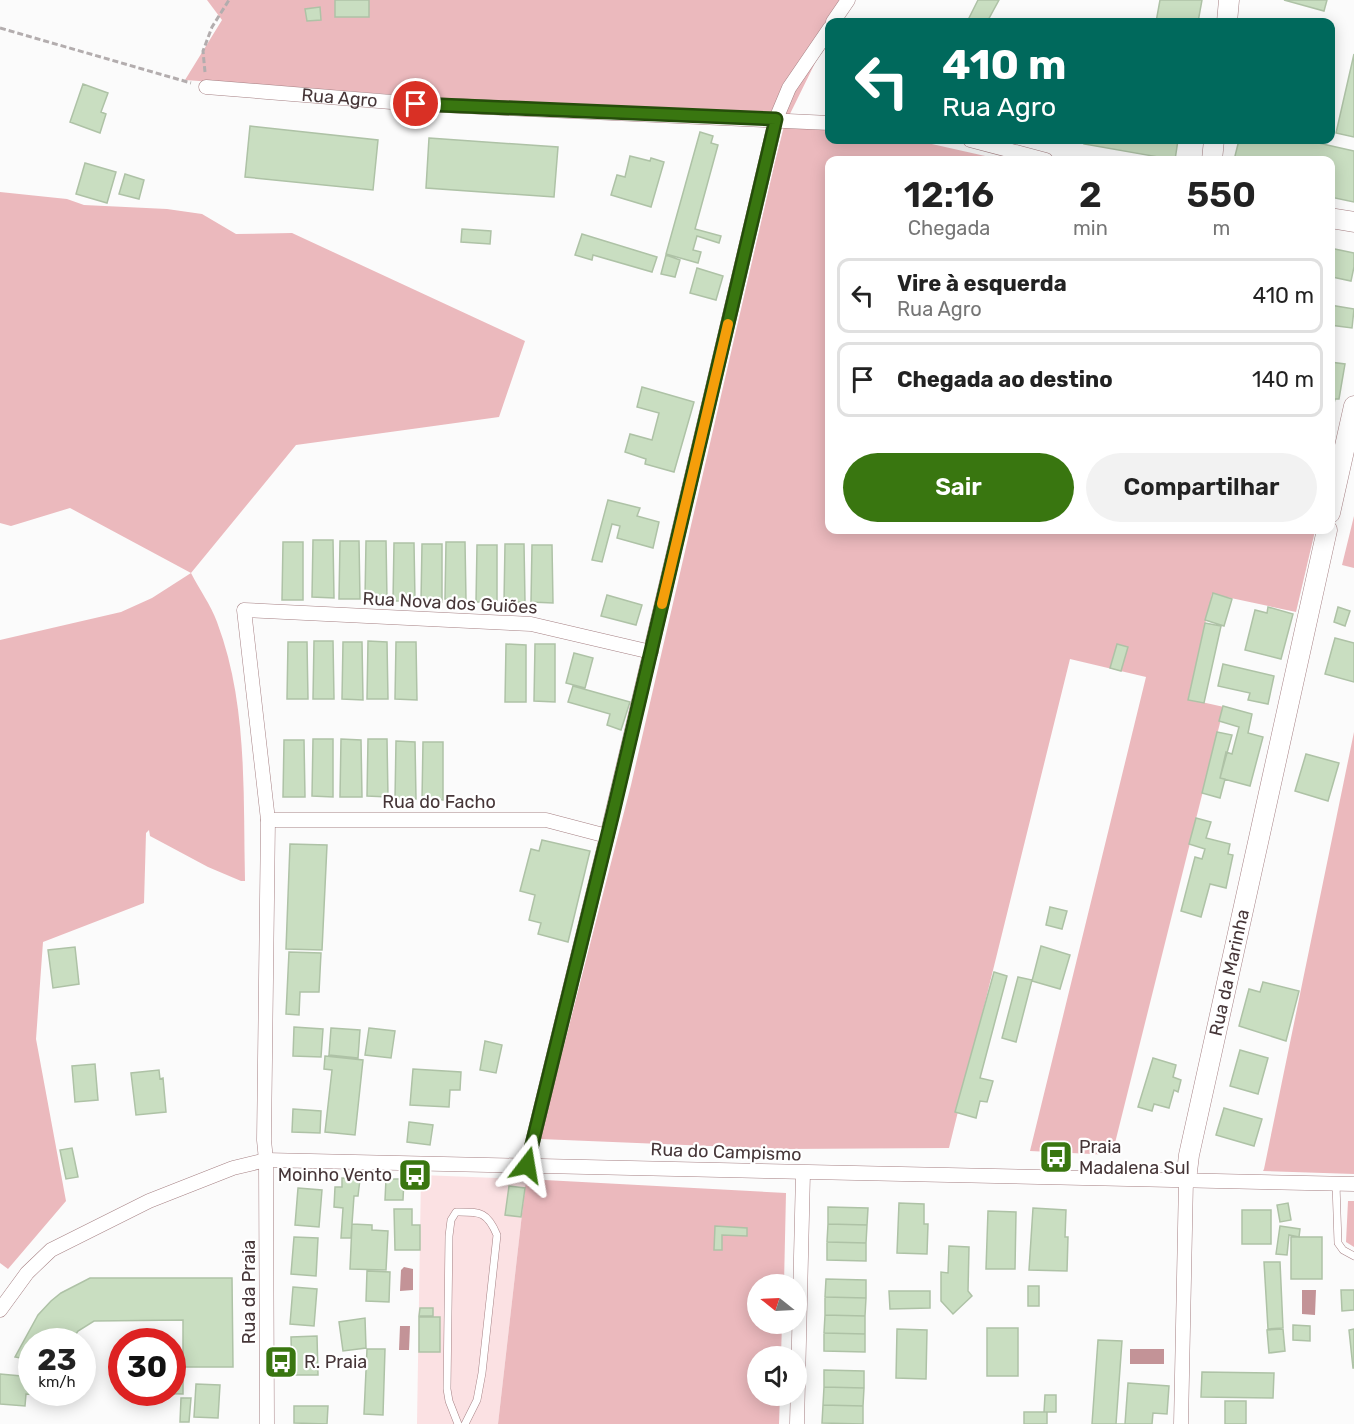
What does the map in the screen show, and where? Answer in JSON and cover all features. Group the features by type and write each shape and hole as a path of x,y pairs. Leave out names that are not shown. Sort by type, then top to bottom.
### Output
{"street":[{"path":"836,18 848,0"},
{"path":"1227,18 1229,0"},
{"path":"527,1165 651,652 776,119 789,88 825,35"},
{"name":"Rua Agro","path":"206,87 416,104 825,123"},
{"path":"985,144 1031,156"},
{"path":"1335,219 1354,222"},
{"path":"1335,491 1354,406"},
{"name":"Rua da Marinha","path":"1181,1424 1186,1180 1189,1155 1326,534"},
{"name":"Rua Nova dos Guiões","path":"244,610 531,624 651,652"},
{"name":"Rua da Praia","path":"244,610 268,820 264,1140 267,1424"},
{"name":"Rua do Facho","path":"268,820 546,820 607,836"},
{"name":"Rua do Campismo","path":"0,1310 27,1273 51,1250 149,1201 233,1168 266,1160 1354,1184"},
{"path":"797,1424 803,1173"}],"lane":[{"path":"1336,1184 1338,1243 1343,1250 1354,1256"},
{"path":"458,1424 447,1389 449,1236 451,1220 456,1212 470,1212 482,1214 491,1220 497,1235 482,1373 477,1400 465,1424"}],"path":[{"path":"0,28 206,87 203,51 212,27 229,0"}],"shaded area":[{"path":"207,0 846,0 837,18 825,18 825,43 786,122 825,130 825,144 932,144 985,156 825,156 825,534 1314,534 1296,612 1212,594 1188,699 1224,707 1112,1155 1030,1151 1146,677 1070,659 949,1148 784,1149 540,1139 631,785 785,122 185,80 222,20"},
{"path":"0,192 67,199 84,205 167,209 202,214 236,234 292,233 525,341 499,417 296,445 191,573 70,508 11,526 0,523"},
{"path":"1354,516 1354,568 1342,565"},
{"path":"191,573 217,622 234,685 242,750 245,881 208,867 150,836 149,830 146,833 144,903 43,942 36,1039 66,1201 8,1269 0,1263 0,640 121,612 152,598"},
{"path":"1354,732 1354,1174 1263,1171 1264,1169"},
{"path":"421,1175 526,1179 498,1424 417,1424"},
{"path":"526,1179 786,1193 784,1274 747,1274 747,1334 782,1334 781,1346 747,1346 747,1406 780,1406 779,1424 498,1424"},
{"path":"1348,1201 1354,1201 1354,1247 1346,1242"},
{"path":"404,1267 413,1269 413,1290 400,1291 401,1270"},
{"path":"1302,1290 1316,1290 1315,1315 1302,1314"},
{"path":"400,1326 410,1326 409,1350 399,1350"},
{"path":"1130,1349 1164,1349 1164,1364 1130,1364"}],"building":[{"path":"335,0 369,0 369,17 335,17"},
{"path":"978,0 999,0 989,18 969,18"},
{"path":"1160,0 1202,0 1199,18 1157,18"},
{"path":"1284,0 1327,0 1324,11"},
{"path":"320,7 321,20 307,21 305,9"},
{"path":"1354,54 1354,137 1336,133"},
{"path":"83,84 108,93 101,112 106,114 100,133 70,122"},
{"path":"250,126 378,140 373,190 245,177"},
{"path":"700,132 713,136 711,143 718,145 695,229 721,236 719,243 697,236 693,250 701,252 698,263 666,254"},
{"path":"429,138 558,147 554,197 426,188"},
{"path":"1084,144 1177,144 1176,156 1152,156"},
{"path":"1238,144 1323,144 1354,151 1354,202 1335,198 1335,156 1235,156"},
{"path":"630,156 664,162 651,207 611,195 617,175 625,177"},
{"path":"85,163 116,172 107,203 76,194"},
{"path":"125,174 144,180 139,199 119,194"},
{"path":"462,229 491,231 490,244 461,242"},
{"path":"582,234 657,257 652,272 593,255 592,260 575,255"},
{"path":"1335,249 1354,253 1351,281 1335,278"},
{"path":"666,255 680,260 675,277 661,274"},
{"path":"697,268 723,276 716,300 690,293"},
{"path":"1335,306 1354,309 1352,328 1335,326"},
{"path":"1335,363 1345,364 1339,399 1335,399"},
{"path":"642,387 694,402 674,472 645,464 646,459 625,452 630,434 652,440 659,413 637,407"},
{"path":"608,500 640,508 637,516 659,522 653,548 617,538 620,526 612,524 602,562 592,560"},
{"path":"313,540 333,540 334,598 312,597"},
{"path":"340,541 359,541 360,599 339,599"},
{"path":"366,541 386,541 387,599 365,598"},
{"path":"283,542 303,542 303,600 282,600"},
{"path":"446,542 465,542 466,600 445,599"},
{"path":"394,543 414,543 415,601 393,601"},
{"path":"422,544 442,544 442,602 421,602"},
{"path":"505,544 524,544 525,602 504,602"},
{"path":"477,545 497,545 497,602 476,602"},
{"path":"532,545 552,545 553,603 531,602"},
{"path":"1213,593 1232,599 1224,626 1205,620"},
{"path":"607,595 642,605 636,625 601,616"},
{"path":"1268,607 1293,614 1281,659 1245,650 1255,610 1267,613"},
{"path":"1338,607 1350,611 1345,626 1334,622"},
{"path":"1205,623 1221,626 1204,703 1188,700"},
{"path":"1335,638 1354,643 1354,682 1325,674"},
{"path":"314,641 333,641 334,699 313,699"},
{"path":"368,641 387,642 388,699 367,699"},
{"path":"288,642 307,642 308,699 287,699"},
{"path":"343,642 362,642 363,700 342,699"},
{"path":"396,642 416,642 417,700 395,699"},
{"path":"506,644 526,645 526,702 505,702"},
{"path":"535,644 555,644 555,702 534,701"},
{"path":"1117,644 1128,647 1121,671 1110,668"},
{"path":"574,653 593,658 585,688 566,683"},
{"path":"1223,664 1274,676 1268,704 1248,700 1250,693 1218,686"},
{"path":"573,686 630,702 621,730 607,725 610,714 568,702"},
{"path":"1223,706 1252,714 1248,733 1263,737 1250,786 1220,778 1226,752 1232,754 1239,727 1219,721"},
{"path":"1217,732 1232,735 1220,778 1225,779 1220,798 1202,793"},
{"path":"313,739 333,739 333,797 312,796"},
{"path":"341,739 361,740 362,797 340,797"},
{"path":"368,739 387,739 388,797 367,796"},
{"path":"284,740 304,740 305,797 283,797"},
{"path":"396,741 415,742 416,799 395,799"},
{"path":"423,742 443,742 443,800 422,800"},
{"path":"1306,754 1339,763 1328,801 1295,791"},
{"path":"1196,818 1211,822 1206,838 1230,844 1228,854 1233,855 1226,888 1210,884 1201,917 1181,911 1195,857 1202,859 1205,849 1189,844"},
{"path":"542,840 590,851 568,942 538,934 541,923 529,920 535,895 520,891 531,849 539,851"},
{"path":"290,844 327,845 322,950 286,949"},
{"path":"1050,907 1067,911 1062,929 1046,925"},
{"path":"1041,946 1070,955 1060,989 1032,981"},
{"path":"75,947 79,984 53,988 48,950"},
{"path":"289,952 321,953 319,992 300,992 299,1015 286,1014"},
{"path":"994,972 1007,976 980,1078 993,1081 987,1102 980,1101 976,1118 955,1112"},
{"path":"1018,977 1032,980 1016,1042 1002,1038"},
{"path":"1263,982 1299,991 1286,1041 1239,1026 1249,989 1260,992"},
{"path":"294,1027 323,1029 321,1057 293,1056"},
{"path":"331,1028 360,1030 358,1058 329,1055"},
{"path":"369,1028 395,1031 391,1058 365,1055"},
{"path":"485,1041 502,1045 496,1073 480,1070"},
{"path":"1240,1050 1268,1058 1258,1094 1230,1086"},
{"path":"325,1056 363,1060 355,1135 325,1132 332,1070 324,1069"},
{"path":"1153,1058 1176,1065 1173,1077 1181,1080 1178,1092 1174,1090 1169,1108 1154,1104 1152,1111 1138,1107"},
{"path":"95,1064 98,1100 75,1102 72,1066"},
{"path":"413,1069 461,1072 460,1090 450,1090 449,1107 410,1105"},
{"path":"159,1070 160,1079 163,1078 166,1112 136,1115 131,1073"},
{"path":"1224,1108 1262,1119 1254,1146 1216,1135"},
{"path":"293,1109 321,1111 320,1133 292,1132"},
{"path":"409,1122 433,1125 430,1145 407,1142"},
{"path":"72,1148 78,1177 66,1179 60,1150"},
{"path":"342,1178 360,1179 358,1196 354,1196 351,1238 341,1238 343,1208 334,1207 335,1187 342,1187"},
{"path":"386,1179 404,1179 403,1200 385,1200"},
{"path":"509,1186 525,1188 521,1217 505,1215"},
{"path":"298,1188 322,1190 319,1227 295,1225"},
{"path":"899,1203 924,1204 924,1224 928,1224 927,1254 897,1253"},
{"path":"1288,1203 1291,1220 1280,1222 1277,1205"},
{"path":"828,1207 868,1208 867,1225 828,1224"},
{"path":"1033,1208 1066,1210 1067,1271 1029,1270"},
{"path":"394,1209 412,1209 412,1225 420,1225 420,1250 395,1250"},
{"path":"1242,1210 1271,1210 1271,1244 1242,1244"},
{"path":"988,1211 1016,1212 1015,1269 986,1269"},
{"path":"352,1224 372,1225 372,1230 388,1231 386,1270 350,1269"},
{"path":"828,1224 867,1225 866,1243 827,1242"},
{"path":"715,1226 747,1228 747,1236 722,1235 722,1250 714,1250"},
{"path":"1280,1226 1300,1229 1299,1237 1289,1235 1287,1255 1276,1254"},
{"path":"294,1237 318,1238 316,1276 291,1274"},
{"path":"1291,1237 1322,1237 1322,1279 1291,1279"},
{"path":"827,1242 866,1243 866,1261 827,1260"},
{"path":"949,1246 969,1247 968,1291 972,1296 953,1314 941,1301 941,1272 948,1273"},
{"path":"1264,1262 1280,1262 1283,1328 1268,1329"},
{"path":"367,1271 390,1272 389,1302 366,1301"},
{"path":"90,1278 232,1278 233,1367 186,1367 186,1328 183,1328 183,1320 94,1321 83,1328 31,1328 38,1315 61,1293"},
{"path":"826,1279 866,1280 866,1298 825,1297"},
{"path":"1028,1286 1039,1286 1039,1306 1028,1306"},
{"path":"293,1287 317,1289 314,1326 290,1324"},
{"path":"1341,1290 1354,1290 1354,1310 1342,1311"},
{"path":"889,1291 930,1291 930,1308 890,1309"},
{"path":"825,1297 866,1298 865,1316 825,1315"},
{"path":"420,1308 433,1308 433,1316 419,1316"},
{"path":"825,1315 865,1316 865,1334 824,1333"},
{"path":"419,1317 440,1317 440,1352 419,1352"},
{"path":"365,1318 366,1348 343,1351 339,1322"},
{"path":"1293,1325 1310,1326 1310,1341 1293,1340"},
{"path":"987,1328 1018,1328 1018,1376 987,1376"},
{"path":"897,1329 927,1330 926,1379 896,1378"},
{"path":"1283,1329 1285,1351 1269,1353 1267,1330"},
{"path":"1354,1329 1354,1368 1353,1368 1349,1330"},
{"path":"824,1333 865,1334 865,1352 824,1351"},
{"path":"317,1336 318,1375 292,1375 291,1337"},
{"path":"1098,1340 1122,1341 1116,1424 1092,1424"},
{"path":"367,1349 385,1349 383,1415 364,1414"},
{"path":"824,1370 864,1371 864,1388 824,1387"},
{"path":"1202,1372 1274,1373 1273,1398 1201,1397"},
{"path":"0,1374 18,1376 18,1405 0,1404"},
{"path":"1128,1383 1169,1386 1167,1414 1153,1413 1152,1424 1125,1424"},
{"path":"196,1384 220,1385 218,1418 194,1417"},
{"path":"824,1387 864,1388 863,1406 823,1405"},
{"path":"1045,1395 1056,1395 1056,1412 1044,1412"},
{"path":"186,1398 191,1398 189,1422 180,1422 181,1406 186,1406"},
{"path":"1225,1401 1246,1401 1246,1424 1225,1424"},
{"path":"823,1405 863,1406 863,1424 822,1423"},
{"path":"294,1406 328,1406 327,1424 294,1423"},
{"path":"1024,1412 1047,1412 1047,1424 1024,1424"}],"slow traffic":[{"path":"662,604 728,324"}],"place":[{"name":"Praia Madalena Sul","path":"1056,1157"},
{"name":"Moinho Vento","path":"415,1175"},
{"name":"R. Praia","path":"281,1362"}],"route":[{"path":"416,104 776,119 613,813 527,1165"}]}
